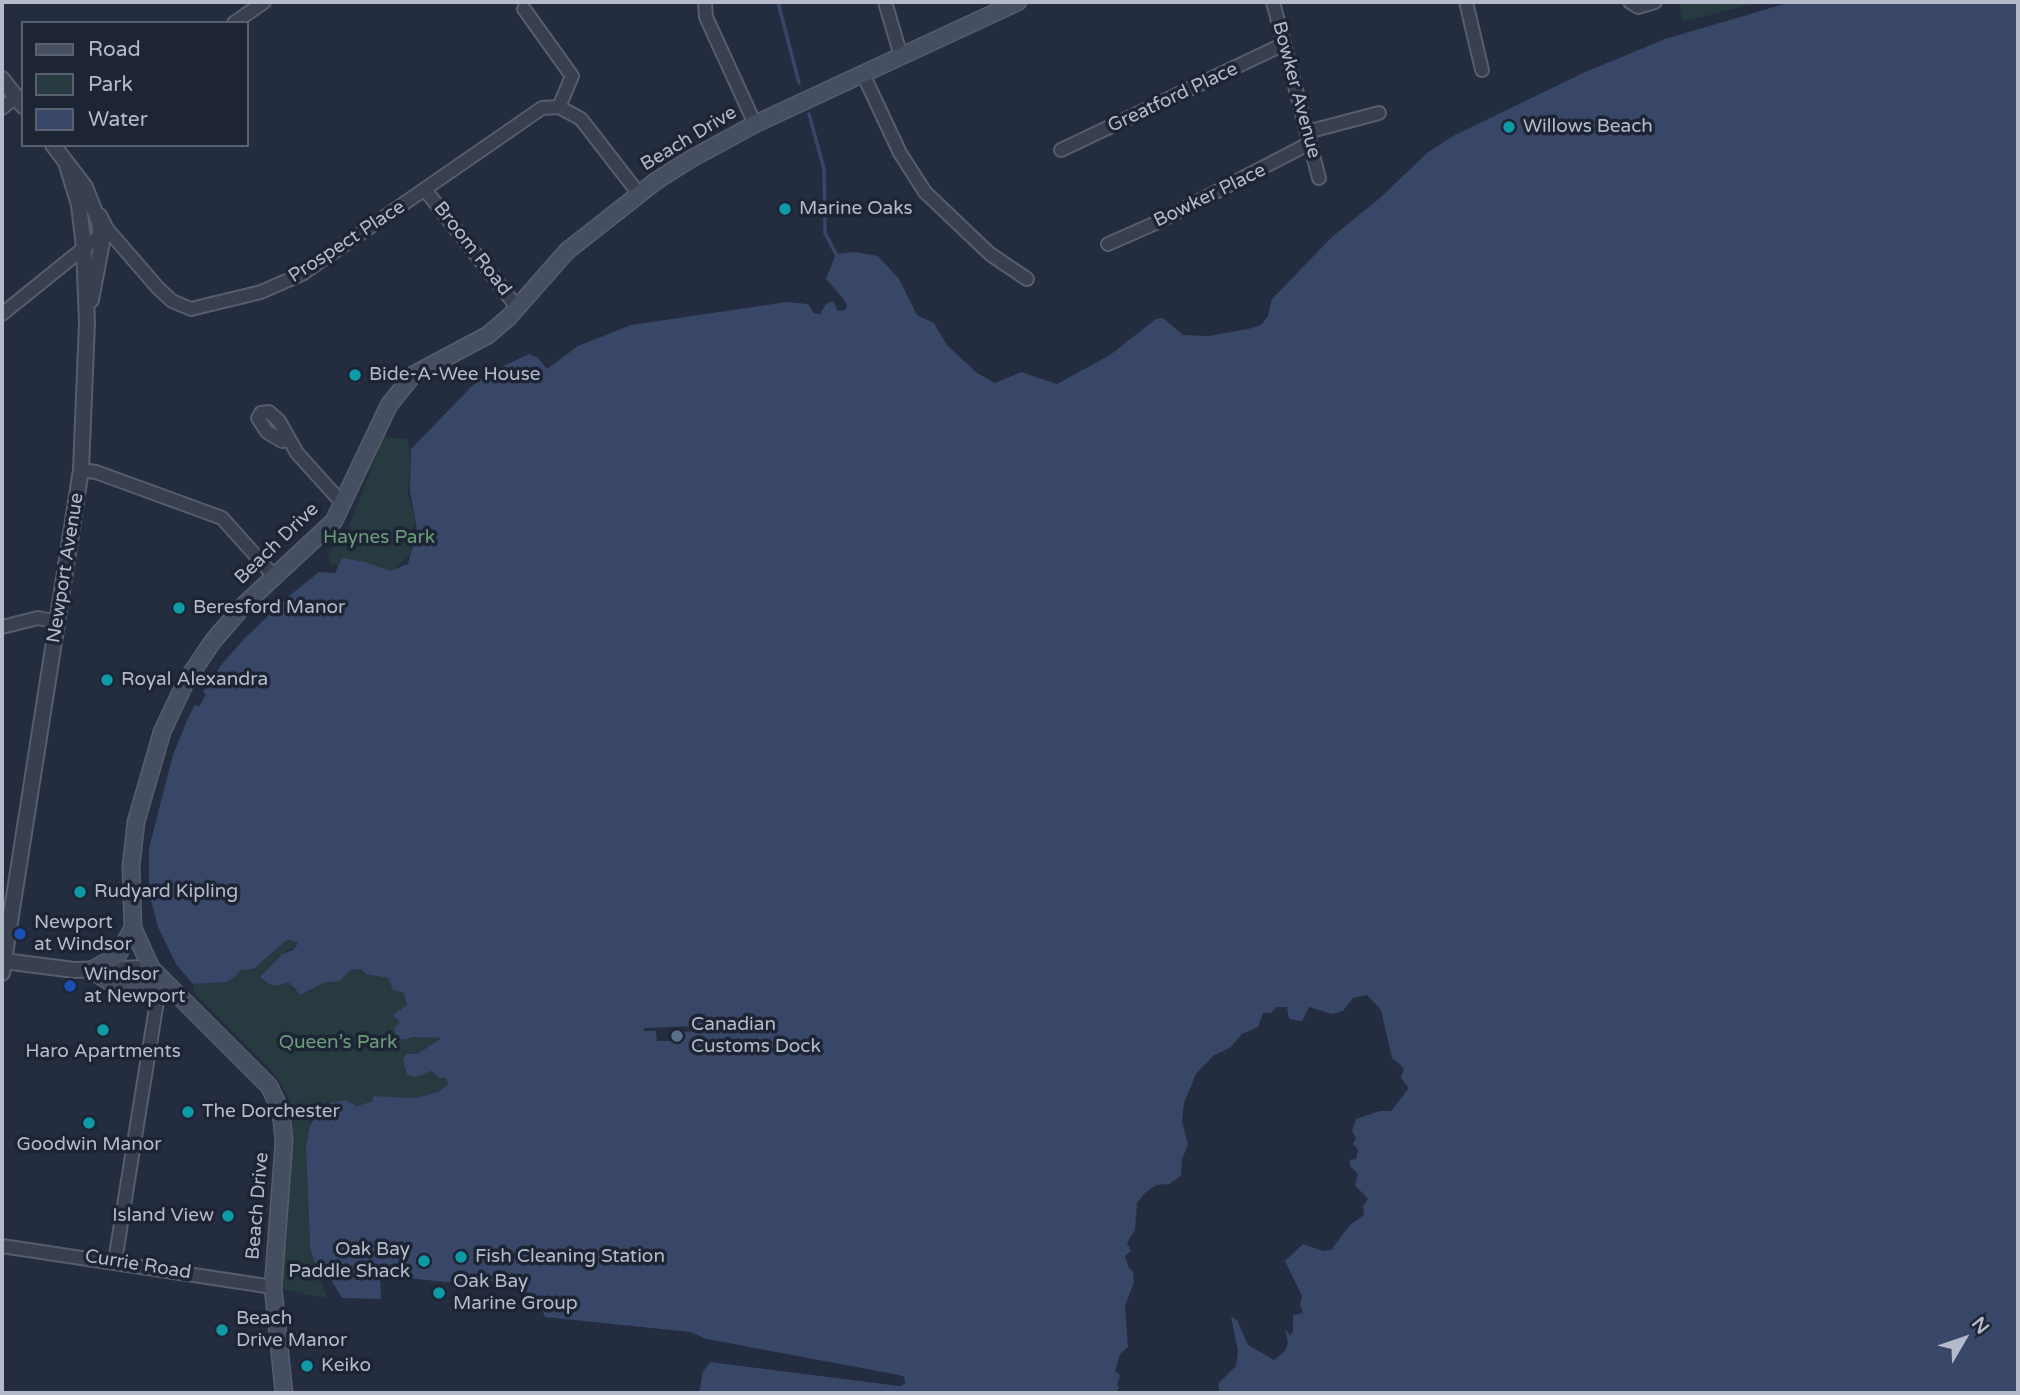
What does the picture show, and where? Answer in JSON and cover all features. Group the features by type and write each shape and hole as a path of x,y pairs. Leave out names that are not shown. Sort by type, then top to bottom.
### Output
{"main road":[{"name":"Beach Drive","path":"284,1393 273,1287 284,1142 280,1108 260,1077 164,984 151,968 133,928 132,846 141,800 165,723 205,652 244,604 325,531 343,505 400,387 419,370 474,345 502,324 567,251 639,194 704,151 755,124 1018,2"},
{"path":"133,928 117,956 91,970 108,981 141,985 164,984"}],"street":[{"path":"237,21 264,2"},
{"path":"885,2 901,56"},
{"name":"Bowker Avenue","path":"1273,2 1319,178"},
{"path":"1466,2 1482,70"},
{"path":"1630,2 1638,7 1655,2"},
{"path":"705,3 706,17 755,124"},
{"path":"524,9 572,76 559,107 581,119 639,194"},
{"name":"Greatford Place","path":"1061,150 1284,44"},
{"path":"863,74 900,153 925,192 990,254 1027,279"},
{"path":"2,79 19,102 2,107"},
{"name":"Prospect Place","path":"104,232 172,301 191,309 261,292 302,274 426,191 530,114 542,108 559,107"},
{"name":"Bowker Place","path":"1108,244 1158,222 1308,138 1378,113"},
{"path":"61,151 85,187 104,232 87,321"},
{"name":"Newport Avenue","path":"2,965 81,470 87,321 84,248 79,205 61,151"},
{"name":"Broom Road","path":"426,191 517,307"},
{"path":"2,314 104,232"},
{"path":"289,440 343,505"},
{"path":"81,470 96,472 222,518 274,576"},
{"path":"2,627 38,618 58,622"},
{"path":"2,965 91,970 151,968"},
{"path":"115,1261 158,995 164,984"},
{"name":"Currie Road","path":"2,1246 273,1287"}],"green space":[{"path":"1679,2 1760,2 1683,22"},
{"name":"Haynes Park","path":"383,437 408,439 408,494 415,519 410,554 387,576 353,565 331,565 328,553 346,535"},
{"name":"Queen’s Park","path":"287,940 299,943 282,954 260,977 269,984 288,981 293,990 310,992 323,983 340,981 349,970 361,969 366,974 388,978 393,990 404,993 407,1004 402,1010 400,1023 402,1040 414,1037 441,1038 419,1053 410,1052 417,1077 431,1071 440,1078 446,1078 448,1084 438,1092 415,1098 374,1096 373,1101 357,1106 345,1100 322,1108 306,1146 310,1248 327,1299 280,1288 291,1108 287,1095 274,1073 194,993 193,984 226,982 241,970 271,954"}],"water":[{"path":"1791,2 2018,2 2018,1393 1220,1393 1218,1384 1236,1366 1238,1351 1231,1316 1237,1320 1248,1345 1274,1360 1285,1351 1288,1343 1285,1329 1290,1335 1293,1332 1293,1315 1303,1313 1300,1304 1302,1296 1285,1261 1303,1244 1323,1251 1331,1250 1350,1225 1364,1215 1363,1206 1368,1199 1355,1185 1358,1174 1350,1166 1350,1160 1356,1159 1358,1150 1353,1144 1356,1138 1352,1131 1356,1119 1380,1111 1391,1111 1409,1088 1401,1078 1404,1068 1392,1058 1381,1010 1367,995 1353,998 1343,1011 1332,1014 1309,1007 1302,1021 1289,1019 1287,1007 1276,1007 1271,1013 1263,1013 1258,1027 1242,1034 1231,1047 1213,1056 1196,1074 1184,1103 1182,1121 1188,1145 1182,1159 1181,1176 1169,1184 1156,1185 1137,1203 1135,1230 1127,1243 1131,1251 1125,1256 1129,1268 1133,1271 1134,1282 1125,1306 1128,1347 1120,1354 1115,1371 1120,1375 1116,1393 699,1393 703,1371 711,1362 900,1386 905,1383 904,1377 706,1339 690,1332 545,1317 542,1309 532,1304 516,1288 496,1281 445,1282 380,1275 381,1299 342,1298 330,1278 319,1274 310,1248 306,1146 310,1126 322,1108 330,1103 345,1100 357,1106 373,1101 373,1096 415,1098 438,1092 448,1084 446,1078 440,1078 431,1071 417,1077 407,1075 403,1060 406,1054 419,1053 441,1038 414,1037 402,1040 396,1036 394,1029 400,1022 393,1015 407,1005 404,993 393,990 388,978 366,974 361,969 350,970 340,981 323,983 301,995 288,982 278,986 269,984 260,977 282,954 293,950 298,943 293,941 287,940 253,969 241,970 226,982 193,984 176,964 158,927 149,893 149,848 173,755 188,718 195,705 199,707 206,694 203,692 222,664 245,638 319,572 335,573 342,558 365,562 390,571 408,564 417,529 410,491 411,449 471,387 490,372 529,354 538,358 547,369 578,346 631,325 787,302 808,304 814,313 820,314 826,304 833,301 838,311 845,310 847,306 842,297 826,279 836,254 854,252 878,256 899,279 917,315 934,323 947,345 977,373 995,383 1021,372 1057,384 1110,355 1156,319 1163,318 1183,335 1208,336 1248,329 1261,325 1268,316 1272,299 1333,236 1380,198 1427,153 1453,136 1583,73 1665,39"}],"pier":[{"path":"700,1026 700,1031 679,1032 678,1041 657,1041 656,1031 644,1031 644,1028"},
{"path":"706,1339 899,1375 904,1377 905,1383 901,1386 712,1362 711,1358 901,1381 707,1343"}],"waterway":[{"path":"778,2 799,83"},
{"path":"809,114 824,169 825,233 836,254"}],"place":[{"name":"Willows Beach","path":"1509,127"},
{"name":"Marine Oaks","path":"785,209"},
{"name":"Bide-A-Wee House","path":"355,375"},
{"name":"Beresford Manor","path":"179,608"},
{"name":"Royal Alexandra","path":"107,680"},
{"name":"Rudyard Kipling","path":"80,892"},
{"name":"Newport at Windsor","path":"20,934"},
{"name":"Windsor at Newport","path":"70,986"},
{"name":"Haro Apartments","path":"103,1030"},
{"name":"Canadian Customs Dock","path":"677,1036"},
{"name":"The Dorchester","path":"188,1112"},
{"name":"Goodwin Manor","path":"89,1123"},
{"name":"Island View","path":"228,1216"},
{"name":"Fish Cleaning Station","path":"461,1257"},
{"name":"Oak Bay Paddle Shack","path":"424,1261"},
{"name":"Oak Bay Marine Group","path":"439,1293"},
{"name":"Beach Drive Manor","path":"222,1330"},
{"name":"Keiko","path":"307,1366"}]}
